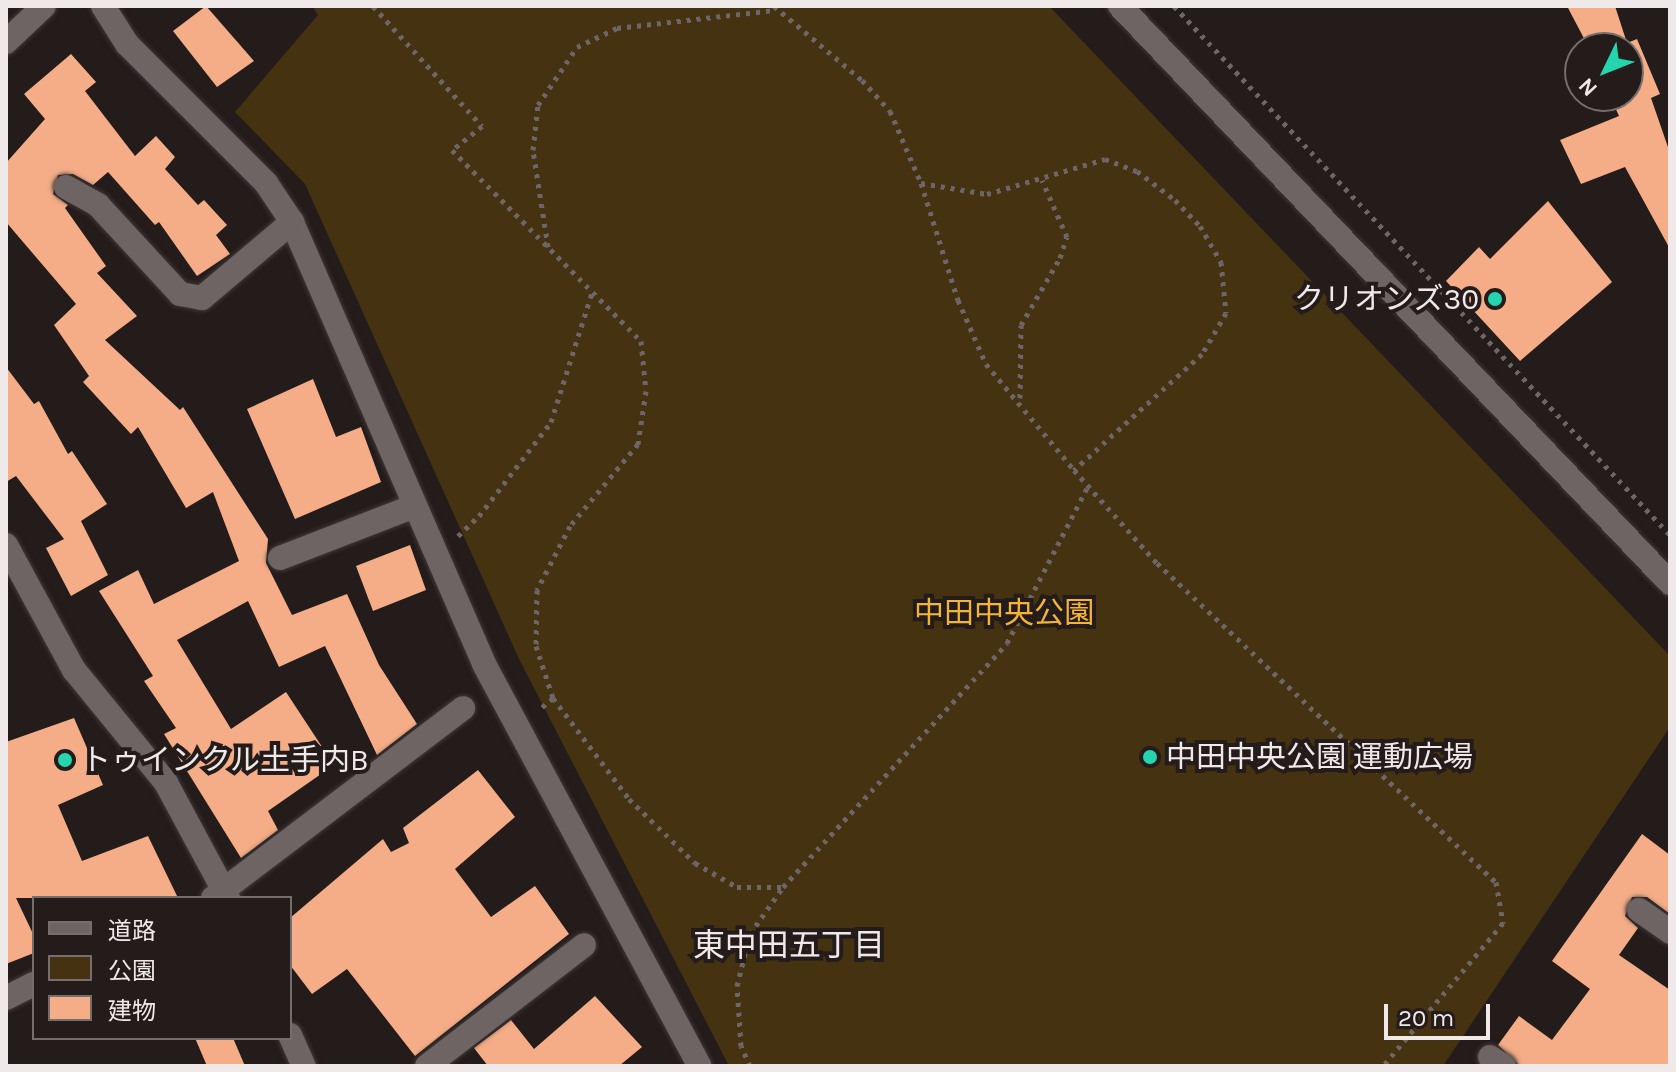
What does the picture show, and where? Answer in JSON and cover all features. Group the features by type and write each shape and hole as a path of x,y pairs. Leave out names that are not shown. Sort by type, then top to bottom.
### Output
{"street":[{"path":"6,42 44,6"},
{"path":"103,6 127,44 266,183 292,222 415,506 518,727 700,1066"},
{"path":"1120,6 1670,583"},
{"path":"66,187 98,205 180,294 202,298 292,222"},
{"path":"280,558 415,506"},
{"path":"6,545 74,670 166,783 222,896 463,708"},
{"path":"1639,910 1670,932"},
{"path":"427,1066 584,945"},
{"path":"6,998 32,985"},
{"path":"292,1039 304,1066"}],"path":[{"path":"373,6 482,126 452,150 641,341 646,391 638,444 570,526 537,590 536,646 553,698 629,799 695,863 737,887 783,887"},
{"path":"1174,6 1670,535"},
{"path":"549,249 533,150 538,105 577,47 617,28 775,8 862,80 890,111 921,183 958,300 986,364 1020,399 1087,488 1168,574 1496,882 1503,923 1383,1066"},
{"path":"921,183 987,194 1105,159 1137,171 1200,226 1221,262 1226,313 1202,354 1074,470"},
{"path":"1020,399 1021,325 1060,258 1067,237 1042,180"},
{"path":"437,555 479,516 551,422 592,293"},
{"path":"750,1066 741,1046 737,986 750,934 783,887 1007,643 1087,488"},
{"path":"518,727 553,698"}],"green space":[{"name":"中田中央公園","path":"312,6 1049,6 1670,656 1670,727 1443,1066 729,1066 519,659 305,184 235,112 318,15"}],"building":[{"path":"206,6 254,61 217,87 173,31"},
{"path":"1567,6 1615,6 1623,32 1581,32"},
{"path":"71,54 96,82 85,91 135,156 156,136 175,157 165,169 198,205 204,200 227,225 216,235 230,254 197,276 159,222 155,225 108,172 93,185 73,174 58,175 53,194 68,205 65,208 106,266 97,273 137,316 105,340 180,410 183,407 268,539 266,563 292,615 347,594 379,665 417,724 377,755 325,646 279,667 248,601 177,640 231,729 286,692 334,765 268,811 278,830 241,858 164,734 176,728 144,681 153,676 99,591 138,570 154,604 239,561 213,492 186,508 138,427 131,434 83,382 89,376 54,325 76,304 6,222 6,163 45,119 24,94"},
{"path":"1644,56 1660,94 1651,98 1670,153 1670,249 1625,167 1581,184 1560,140 1619,116 1617,112 1644,112"},
{"path":"1548,201 1612,282 1520,361 1446,281 1479,247 1490,259"},
{"path":"6,367 34,404 39,401 68,454 72,451 107,504 81,521 108,575 71,596 46,548 64,539 16,476 6,482"},
{"path":"313,379 336,437 361,427 381,482 295,519 247,409"},
{"path":"410,545 426,590 373,611 356,566"},
{"path":"74,718 103,785 58,805 82,861 148,836 177,896 16,898 32,932 32,954 6,964 6,742"},
{"path":"478,770 515,817 455,869 491,917 535,886 569,934 415,1056 347,969 312,994 292,968 292,916 383,839 391,852 409,843 403,828"},
{"path":"1642,834 1670,855 1670,914 1647,897 1632,897 1625,916 1638,928 1619,955 1670,990 1670,1066 1520,1066 1498,1045 1519,1016 1552,1040 1590,989 1552,961"},
{"path":"595,996 642,1047 619,1066 488,1066 474,1048 511,1020 534,1049"},
{"path":"196,1040 234,1040 245,1066 207,1066"}],"place":[{"name":"クリオンズ30","path":"1495,299"},
{"name":"中田中央公園 運動広場","path":"1150,757"},
{"name":"トゥインクル土手内B","path":"65,760"}],"district":[{"name":"東中田五丁目","path":"789,946"}]}
